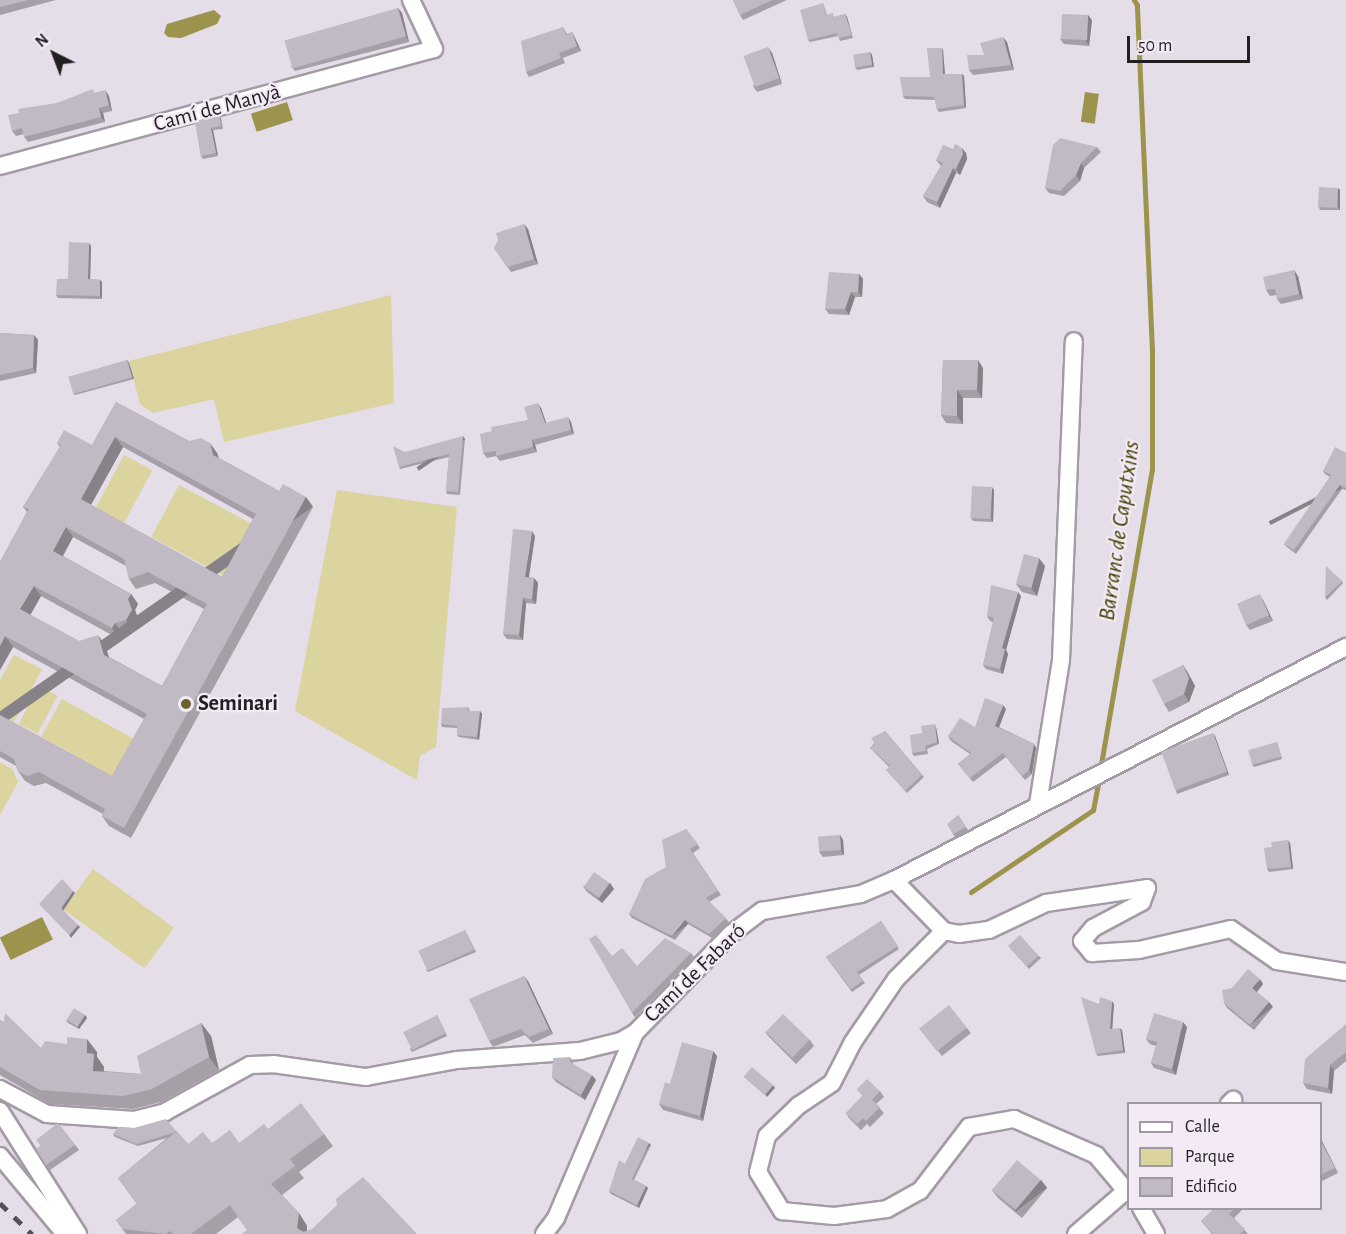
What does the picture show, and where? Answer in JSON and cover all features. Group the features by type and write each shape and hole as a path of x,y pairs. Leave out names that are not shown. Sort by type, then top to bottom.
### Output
{"street":[{"name":"Camí de Manyà","path":"0,166 434,49 411,0"},
{"path":"1038,804 1061,660 1074,341"},
{"name":"Camí de Fabaró","path":"635,1033 731,934 762,911 861,894 894,880 1346,647"},
{"path":"894,880 944,931 959,934 989,930 1046,903 1147,888 1142,902 1093,928 1082,940 1092,953 1139,950 1231,929 1276,961 1346,972"},
{"path":"944,931 896,979 853,1042 832,1083 799,1105 767,1136 758,1172 782,1211 834,1216 887,1209 920,1191 969,1127 1014,1119 1096,1155 1127,1190"},
{"path":"0,1090 47,1114 134,1120 165,1112 249,1065 273,1064 366,1077 477,1057 580,1051 621,1041 635,1033"},
{"path":"544,1234 556,1218 635,1033"},
{"path":"0,1111 78,1234"},
{"path":"0,1156 65,1234"},
{"path":"1076,1234 1127,1192"},
{"path":"1142,1210 1156,1234"}],"green space":[{"path":"391,295 394,403 224,442 214,399 153,413 140,404 129,361"},
{"path":"124,455 152,470 124,523 96,508"},
{"path":"179,485 258,527 230,579 151,537"},
{"path":"337,490 457,507 436,747 420,756 417,780 295,711"},
{"path":"14,655 42,669 14,722 0,715 0,680"},
{"path":"39,686 58,696 37,734 19,724"},
{"path":"62,699 139,742 118,779 41,737"},
{"path":"0,762 13,770 18,782 0,815"},
{"path":"93,869 174,928 145,968 64,909"}],"shaded area":[{"path":"214,10 221,16 217,24 181,38 168,37 164,33 167,24"},
{"path":"1085,92 1099,94 1095,124 1081,122"},
{"path":"287,102 293,120 257,132 251,114"},
{"path":"42,917 53,939 11,960 0,937"}],"building":[{"path":"0,0 28,0 0,7"},
{"path":"733,0 772,0 740,15"},
{"path":"823,3 826,15 833,13 834,17 845,14 852,35 838,38 837,33 808,40 800,10"},
{"path":"398,8 406,36 293,68 285,41"},
{"path":"1062,14 1088,15 1087,40 1061,39"},
{"path":"563,27 566,35 572,32 577,46 559,53 561,58 526,72 521,41"},
{"path":"1003,37 1011,65 969,70 967,55 984,55 980,43"},
{"path":"768,47 779,78 755,87 744,56"},
{"path":"927,48 942,48 943,74 962,74 964,105 937,109 934,97 903,96 900,77 930,77"},
{"path":"870,52 872,65 855,67 853,55"},
{"path":"93,89 94,93 105,90 109,105 99,108 101,117 24,137 22,128 12,131 8,115 19,113 18,109 57,103"},
{"path":"219,115 221,126 211,128 216,153 201,156 195,121"},
{"path":"1060,138 1097,147 1081,163 1076,175 1060,191 1045,188 1053,145"},
{"path":"955,144 962,148 963,154 956,169 953,168 937,202 923,196 943,163 936,160 943,145 953,149"},
{"path":"1319,187 1338,188 1337,208 1318,207"},
{"path":"524,224 534,259 507,267 494,248 498,240 496,233"},
{"path":"69,242 89,243 88,279 100,280 100,296 56,295 57,279 68,279"},
{"path":"1294,270 1299,294 1277,299 1275,289 1266,290 1263,277"},
{"path":"829,272 859,274 858,292 851,292 845,309 825,309"},
{"path":"0,333 34,335 33,368 0,375"},
{"path":"127,360 132,377 73,394 68,377"},
{"path":"943,360 978,360 977,390 957,390 957,416 941,415"},
{"path":"116,402 189,441 201,438 210,443 213,455 279,491 283,484 306,497 124,828 102,816 105,809 39,772 27,776 18,771 14,759 0,751 0,715 112,776 147,714 5,636 0,646 0,562 29,509 23,507 61,445 57,443 64,430 92,445","holes":["115,437 256,514 222,577 81,499","66,527 124,559 129,579 148,572 207,604 162,686 104,655 98,635 79,641 20,609 34,586 112,628 115,623 126,620 132,610 128,599 131,594 53,551"]},
{"path":"538,403 545,423 568,417 571,430 532,440 533,447 496,456 496,451 483,453 480,434 492,431 491,427 528,420 524,407"},
{"path":"463,436 458,492 446,491 449,454 399,467 393,446 405,452"},
{"path":"1335,447 1346,453 1346,488 1340,485 1294,550 1284,544 1331,475 1323,471"},
{"path":"972,486 992,487 990,519 970,518"},
{"path":"513,529 532,531 525,577 534,578 532,599 523,598 519,635 503,634"},
{"path":"1024,554 1039,558 1031,588 1016,584"},
{"path":"1326,566 1342,581 1325,597"},
{"path":"991,585 1018,592 1002,648 1005,649 1000,669 983,665 994,618 987,616"},
{"path":"1260,594 1269,615 1246,625 1237,604"},
{"path":"1183,665 1189,678 1184,694 1164,704 1152,680"},
{"path":"985,698 1003,705 995,726 1034,744 1029,770 1022,776 1003,753 970,778 958,764 971,753 948,736 960,718 975,727"},
{"path":"468,707 468,711 480,711 477,737 457,735 457,726 441,724 442,708"},
{"path":"935,724 937,742 925,746 926,751 912,753 910,735 922,733 921,726"},
{"path":"885,731 922,775 905,791 886,770 890,766 870,748 875,744 871,738"},
{"path":"1213,733 1227,772 1175,790 1161,752"},
{"path":"1277,742 1281,756 1252,765 1248,750"},
{"path":"958,815 966,827 953,834 947,824"},
{"path":"686,829 698,844 690,849 718,891 706,898 726,918 709,934 685,920 672,936 629,914 645,879 666,867 662,840"},
{"path":"840,835 841,850 819,851 818,837"},
{"path":"1288,840 1291,867 1267,869 1264,848 1272,847 1271,842"},
{"path":"594,872 610,883 599,898 584,887"},
{"path":"62,879 73,891 61,908 78,925 69,935 39,904"},
{"path":"881,921 898,946 857,972 863,981 851,989 826,957"},
{"path":"465,930 474,950 427,971 418,951"},
{"path":"596,935 612,956 622,948 637,966 665,938 691,953 632,1013 589,939"},
{"path":"1020,935 1039,956 1027,967 1008,946"},
{"path":"1248,969 1260,979 1252,988 1269,1002 1250,1025 1224,1003 1222,990 1232,988"},
{"path":"524,976 549,1029 529,1037 521,1029 489,1041 469,999"},
{"path":"1081,997 1099,1004 1100,997 1112,1001 1110,1029 1120,1028 1123,1050 1096,1054"},
{"path":"949,1005 967,1028 937,1051 919,1028"},
{"path":"74,1008 85,1015 78,1027 67,1020"},
{"path":"5,1013 41,1048 45,1041 67,1044 67,1037 87,1039 87,1053 94,1054 93,1071 141,1074 137,1056 201,1023 209,1057 152,1089 123,1096 40,1090 0,1067 0,1020 4,1022"},
{"path":"1154,1013 1183,1022 1172,1069 1151,1063 1157,1042 1146,1039"},
{"path":"783,1014 810,1040 792,1058 766,1032"},
{"path":"437,1015 446,1033 412,1050 403,1032"},
{"path":"1346,1024 1346,1052 1330,1065 1328,1088 1303,1083 1305,1059"},
{"path":"682,1042 713,1051 700,1116 659,1104 665,1082 670,1084"},
{"path":"570,1057 570,1062 592,1075 581,1095 552,1077 553,1058"},
{"path":"752,1067 773,1085 765,1095 743,1077"},
{"path":"867,1079 880,1091 872,1100 880,1107 866,1121 863,1118 857,1124 846,1113 863,1095 857,1089"},
{"path":"301,1103 324,1134 290,1159 295,1166 271,1184 299,1213 297,1228 303,1232 312,1229 337,1205 336,1199 363,1177 417,1234 243,1234 247,1230 230,1205 191,1234 173,1234 171,1231 165,1234 123,1229 116,1220 137,1203 118,1178 177,1131 188,1144 203,1132 212,1143 230,1130 239,1143 264,1124 268,1129"},
{"path":"166,1119 176,1131 136,1144 113,1134 118,1127 134,1128"},
{"path":"58,1123 75,1145 46,1165 36,1149 41,1146 36,1140"},
{"path":"638,1137 649,1143 632,1179 646,1186 637,1205 609,1191 619,1160 625,1164"},
{"path":"1322,1144 1335,1168 1322,1174"},
{"path":"1017,1160 1041,1180 1016,1210 992,1190"},
{"path":"1213,1210 1233,1210 1229,1214 1245,1229 1240,1234 1213,1234 1201,1221"}],"waterway":[{"name":"Barranc de Caputxins","path":"1100,770 1152,470 1152,351 1137,5 1134,0"},
{"name":"Barranc de Caputxins","path":"971,892 1093,810 1099,779"}],"railway":[{"path":"0,1203 32,1234"}],"place":[{"name":"Seminari","path":"186,704"}]}
